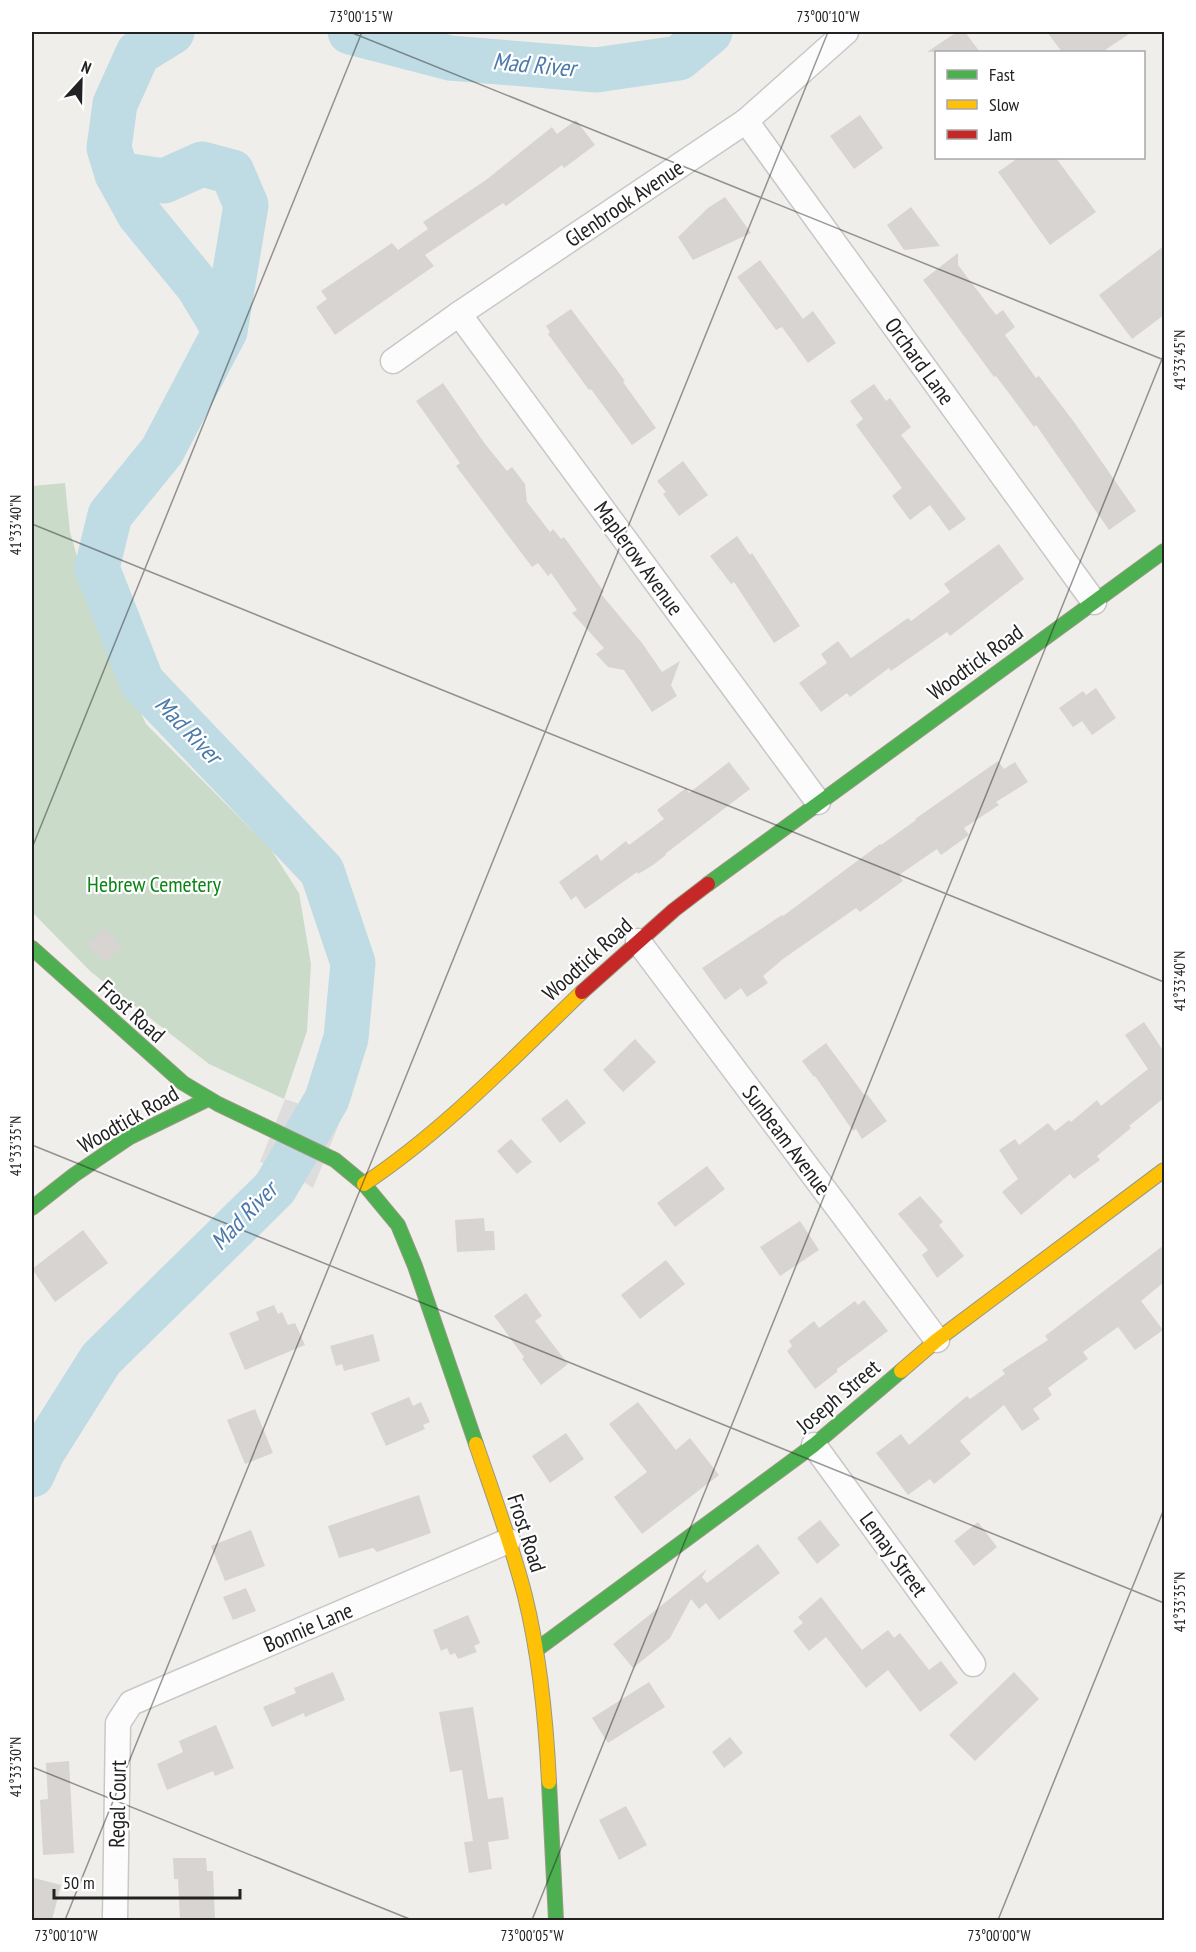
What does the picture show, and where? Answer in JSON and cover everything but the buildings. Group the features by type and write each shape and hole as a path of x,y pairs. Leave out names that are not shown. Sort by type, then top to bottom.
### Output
{"main road":[{"name":"Woodtick Road","path":"32,1208 130,1137 208,1099 326,1155 349,1170 364,1184 400,1160 432,1134 638,941 712,881 1164,551"},
{"name":"Frost Road","path":"32,948 159,1064 208,1099"},
{"name":"Joseph Street","path":"536,1650 814,1444 937,1340 1164,1170"},
{"name":"Frost Road","path":"364,1184 390,1214 403,1235 419,1276 525,1597 536,1650 546,1721 556,1920"}],"street":[{"name":"Glenbrook Avenue","path":"393,361 746,121 846,32"},
{"name":"Orchard Lane","path":"746,121 1094,602"},
{"name":"Maplerow Avenue","path":"459,314 818,802"},
{"name":"Sunbeam Avenue","path":"638,941 937,1340"},
{"name":"Lemay Street","path":"814,1444 973,1664"},
{"name":"Bonnie Lane","path":"118,1723 131,1703 508,1541"},
{"name":"Regal Court","path":"115,1920 118,1723"}],"green space":[{"name":"Hebrew Cemetery","path":"65,483 70,532 92,608 146,724 270,848 299,893 311,964 307,1031 284,1099 209,1064 91,972 32,912 32,486"}],"pier":[{"path":"285,1099 318,1110 343,1114 313,1188 289,1173 260,1162"}],"waterway":[{"name":"Mad River","path":"32,1475 43,1451 101,1359 275,1188 327,1099 346,1038 353,963 322,871 142,682 97,568 110,515 162,451 225,331 246,205 232,172 202,164 164,181 117,174 109,148 115,104 138,53 172,32"},
{"name":"Mad River","path":"350,32 450,58 596,70 679,58 710,32"},
{"path":"117,174 139,214 198,286 225,331"}],"traffic: fast":[{"path":"708,884 1164,551"},
{"path":"32,948 183,1083 218,1104 335,1160 364,1184 398,1225 415,1266 476,1444"},
{"path":"32,1208 74,1175 130,1137 208,1099"},
{"path":"536,1650 814,1445 901,1371"},
{"path":"549,1782 556,1920"}],"traffic: slow":[{"path":"364,1184 394,1163 450,1117 582,992"},
{"path":"901,1371 937,1340 1164,1170"},
{"path":"476,1444 514,1558 535,1642 542,1688 549,1782"}],"traffic: jam":[{"path":"582,992 674,910 708,884"}]}
